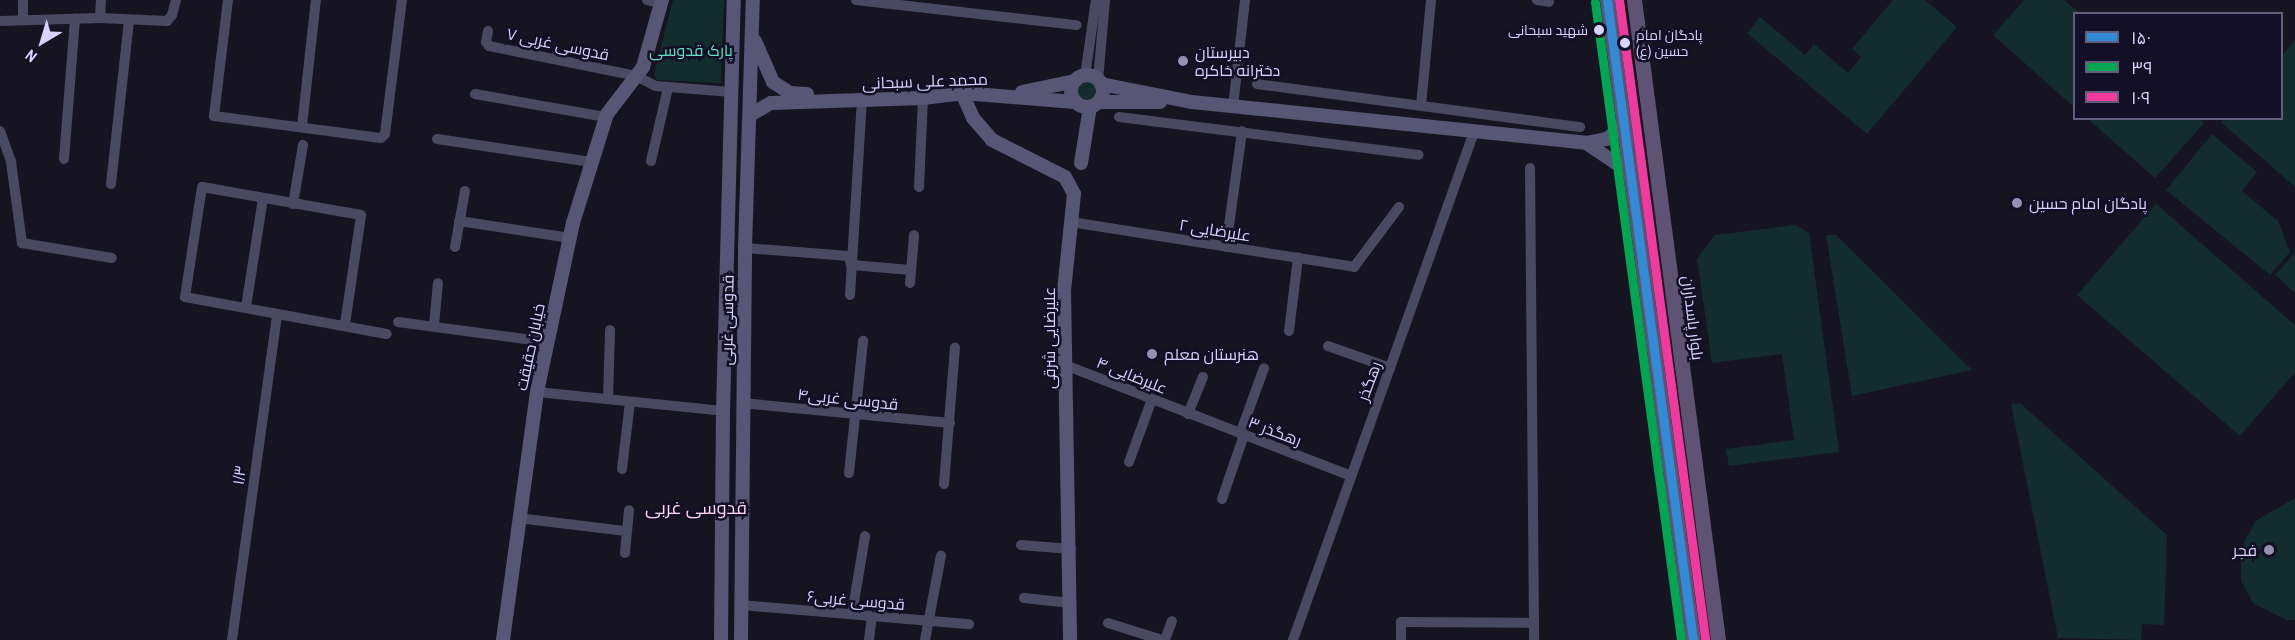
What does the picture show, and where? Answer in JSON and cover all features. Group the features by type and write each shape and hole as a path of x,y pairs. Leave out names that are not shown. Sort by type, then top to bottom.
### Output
{"main road":[{"path":"1608,0 1693,640"},
{"name":"بلوار پاسداران","path":"1634,0 1718,640"},
{"path":"1677,515 1700,511"}],"street":[{"path":"23,0 23,19"},
{"path":"100,18 101,0"},
{"path":"0,21 75,18 167,21 172,15 176,0"},
{"path":"228,0 214,116 383,136 402,0"},
{"path":"302,126 316,0"},
{"name":"قدوسی غربی","path":"721,640 723,411 734,0"},
{"name":"قدوسی غربی","path":"741,640 744,276 753,0"},
{"path":"856,0 904,3 1077,25"},
{"path":"1075,102 1071,91 1080,79 1096,0"},
{"path":"1081,163 1099,82 1105,0"},
{"path":"1421,106 1431,0"},
{"name":"خیابان حقیقت","path":"503,640 537,392 570,238 606,117 643,67 657,1"},
{"path":"1233,107 1247,2"},
{"path":"64,159 75,18"},
{"path":"111,184 129,21"},
{"name":"۷ قدوسی غربی","path":"488,32 486,42 489,46 636,76"},
{"name":"محمد علی سبحانی","path":"752,34 767,74 781,89 799,94 837,95 843,100"},
{"path":"636,76 668,88 732,92"},
{"path":"1080,79 1192,102 1586,143 1607,139 1624,124"},
{"name":"محمد علی سبحانی","path":"1008,95 1080,79"},
{"path":"1257,84 1580,127"},
{"path":"651,161 668,88"},
{"name":"محمد علی سبحانی","path":"750,115 771,103 923,98 962,93 1008,95 1094,104"},
{"name":"علیرضایی شرقی","path":"962,93 973,118 992,140 1065,177 1074,194 1064,291 1071,549 1070,640"},
{"path":"475,94 606,117"},
{"path":"919,188 923,98"},
{"path":"850,295 852,210 862,100"},
{"path":"1094,104 1192,102"},
{"path":"1119,117 1419,155"},
{"path":"1226,247 1242,131"},
{"path":"0,132 11,162 22,243 112,258"},
{"name":"رهگذر","path":"1293,640 1474,132"},
{"path":"437,139 591,162"},
{"path":"1586,143 1631,173"},
{"path":"293,204 303,145"},
{"path":"1530,168 1534,640"},
{"path":"345,324 361,215 202,187 185,279 185,297 345,324 387,334"},
{"path":"455,247 465,191"},
{"path":"246,307 263,198"},
{"name":"۲ علیرضایی","path":"1071,222 1353,267 1399,207"},
{"path":"459,221 570,238"},
{"path":"910,283 914,235"},
{"path":"745,248 849,256 851,265"},
{"path":"1289,331 1298,258"},
{"path":"851,265 911,270"},
{"path":"726,275 744,276"},
{"path":"434,325 438,284"},
{"name":"۱/۳","path":"232,640 277,314"},
{"path":"398,322 548,342"},
{"path":"608,399 610,330"},
{"path":"849,473 862,341"},
{"path":"1328,346 1390,368"},
{"path":"944,484 955,347"},
{"name":"۴ علیرضایی","path":"1065,365 1188,414"},
{"path":"1222,499 1264,368"},
{"path":"1188,414 1203,377"},
{"path":"537,392 723,411"},
{"path":"1129,462 1152,399"},
{"path":"622,469 630,402"},
{"name":"قدوسی غربی۴","path":"742,404 950,423"},
{"name":"۳ رهگذر","path":"1188,414 1352,476"},
{"path":"625,553 629,510"},
{"path":"722,510 741,510"},
{"path":"518,518 626,531"},
{"path":"852,614 865,536"},
{"path":"1021,545 1071,549"},
{"path":"925,640 940,555"},
{"path":"1024,598 1071,603"},
{"name":"قدوسی غربی۶","path":"741,605 969,624"},
{"path":"869,640 872,617"},
{"path":"1108,623 1163,640 1172,621"},
{"path":"1401,640 1401,622 1534,623"}],"green space":[{"name":"پارک قدوسی","path":"673,0 724,0 721,83 657,80 654,74"},
{"path":"1893,0 1925,0 1957,27 1867,134 1747,33 1760,17 1805,55 1814,44 1848,73 1861,57 1852,49"},
{"path":"2024,0 2064,0 2079,12 2073,12 2073,106 1993,35"},
{"path":"2295,40 2295,187 2221,122 2223,120 2283,120 2283,54"},
{"path":"1087,81 1094,84 1097,91 1094,98 1087,101 1080,98 1077,91 1080,84"},
{"path":"2089,120 2200,120 2204,123 2155,178"},
{"path":"2212,134 2257,172 2242,191 2278,221 2290,252 2270,275 2166,190"},
{"path":"2156,204 2295,325 2295,372 2240,436 2077,295"},
{"path":"1795,225 1809,233 1839,452 1729,466 1726,449 1794,440 1782,354 1712,363 1697,259 1715,235"},
{"path":"1826,235 1836,235 1972,370 1852,396"},
{"path":"2293,255 2295,256 2295,293 2275,275"},
{"path":"2020,403 2167,535 2164,625 2142,624 2141,640 2058,638 2011,404"},
{"name":"فجر","path":"2295,498 2295,620 2287,620 2253,603 2241,581 2241,561 2245,539 2257,520"}],"transit line":[{"name":"۱۵۰","path":"1607,0 1693,640"},
{"name":"۱۰۹","path":"1619,0 1705,638"},
{"name":"۳۹","path":"1595,2 1681,640"}],"place":[{"name":"شهید سبحانی","path":"1599,30"},
{"name":"پادگان امام حسین (ع)","path":"1625,43"},
{"name":"دبیرستان دخترانه خاکره","path":"1183,61"},
{"name":"پادگان امام حسین","path":"2017,203"},
{"name":"هنرستان معلم","path":"1152,354"},
{"name":"فجر","path":"2269,550"}],"district":[{"name":"قدوسی غربی","path":"696,508"}]}
